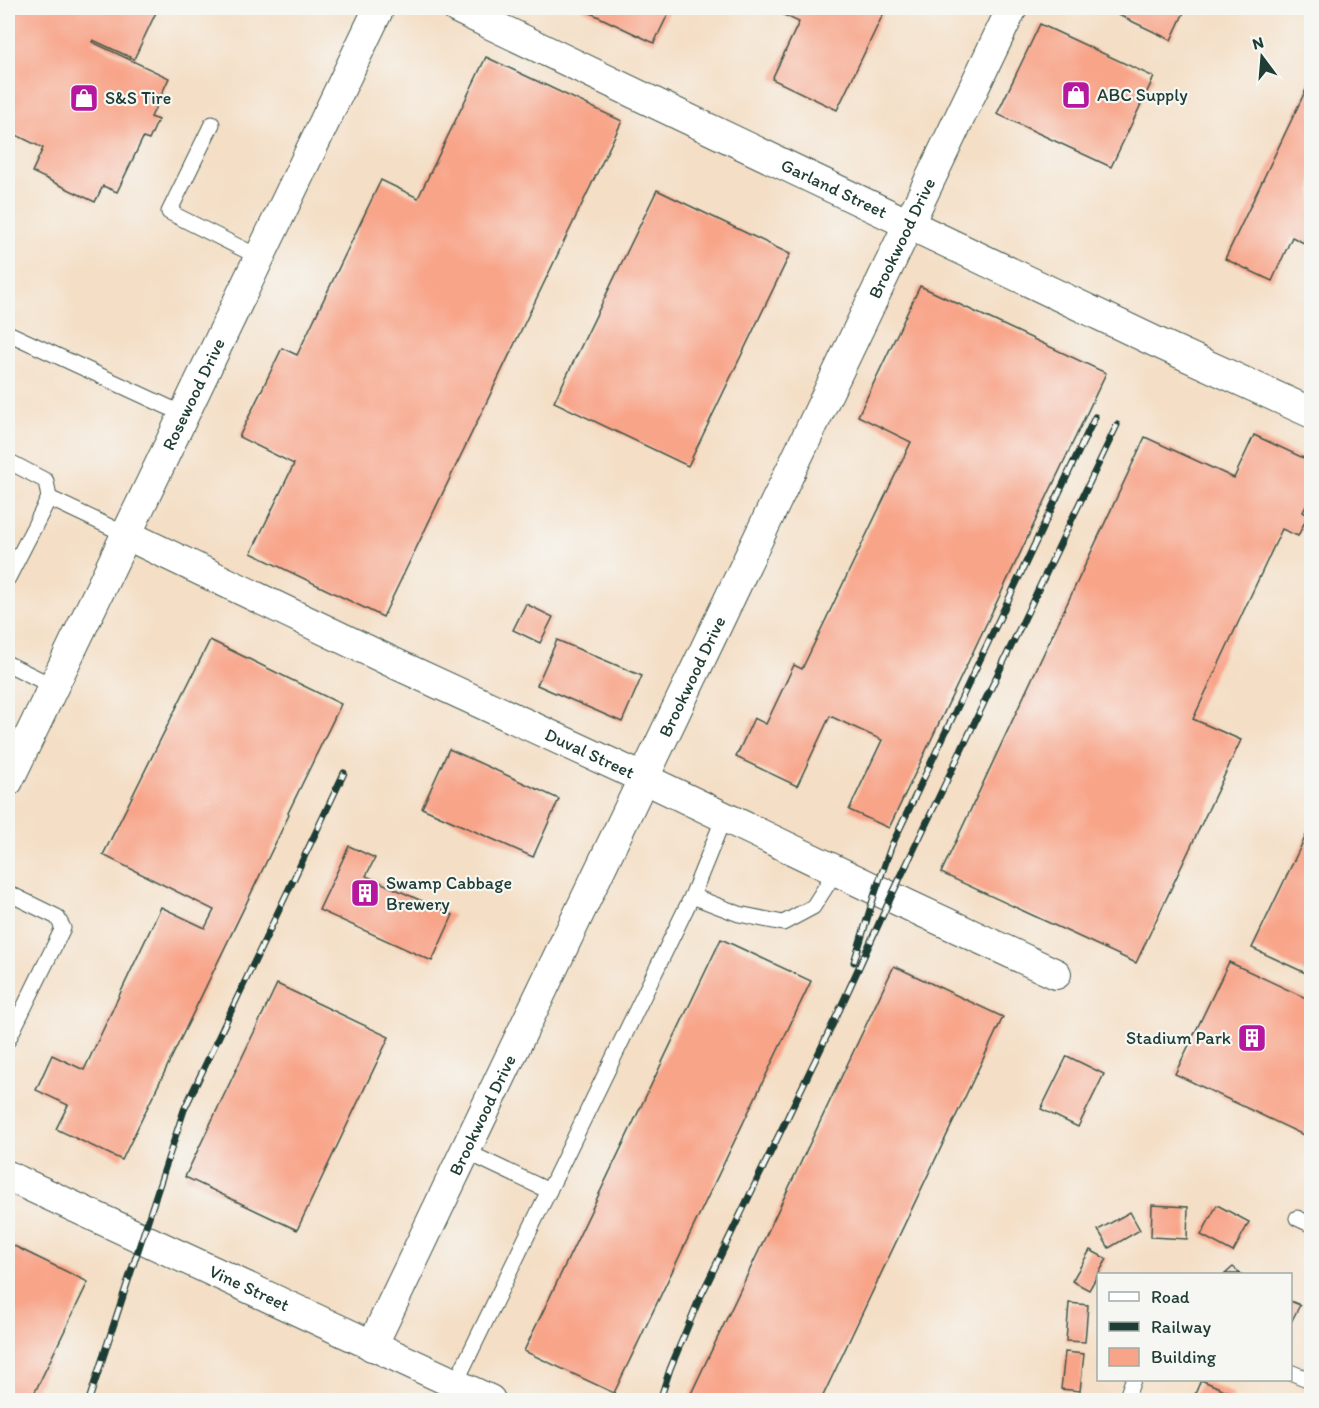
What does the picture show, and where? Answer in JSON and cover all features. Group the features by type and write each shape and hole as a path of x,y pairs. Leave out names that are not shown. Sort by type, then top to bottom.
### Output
{"street":[{"name":"Rosewood Drive","path":"8,781 379,8"},
{"name":"Garland Street","path":"457,8 1156,342 1311,413"},
{"name":"Brookwood Drive","path":"372,1346 1012,8"},
{"name":"Duval Street","path":"125,534 1056,974"},
{"name":"Vine Street","path":"8,1176 490,1401"}],"lane":[{"path":"212,124 169,212 259,257"},
{"path":"8,333 183,414"},
{"path":"8,461 46,481 48,498 8,578"},
{"path":"48,498 125,534"},
{"path":"8,664 53,686"},
{"path":"454,1384 692,896 724,818"},
{"path":"692,896 738,914 783,923 813,907 836,871"},
{"path":"8,893 57,917 63,928 8,1040"},
{"path":"465,1151 549,1191"},
{"path":"1297,1218 1311,1225"},
{"path":"1292,1373 1311,1381"},
{"path":"1126,1401 1133,1381"}],"building":[{"name":"S&S Tire","path":"8,8 158,8 134,59 93,40 92,42 169,78 151,117 158,120 149,140 143,138 117,192 103,186 95,202 32,172 43,148 8,131"},
{"path":"580,8 671,8 654,43"},
{"path":"769,8 886,8 837,110 772,79 799,22"},
{"name":"ABC Supply","path":"1104,8 1186,8 1171,40"},
{"name":"ABC Supply","path":"1040,24 1154,77 1111,167 997,114"},
{"path":"486,57 622,121 383,617 251,553 294,464 239,437 282,348 297,355 381,180 418,198"},
{"path":"1312,77 1312,247 1292,237 1272,281 1225,259"},
{"path":"657,190 790,254 688,466 554,402"},
{"path":"920,286 1106,373 889,828 849,810 882,740 830,716 797,786 736,757 754,718 766,724 794,665 802,669 911,442 858,416"},
{"path":"1254,435 1312,462 1312,494 1303,512 1308,515 1298,536 1282,529 1193,719 1241,740 1136,963 941,873 1145,437 1234,478"},
{"path":"526,604 553,617 540,643 513,630"},
{"path":"210,640 341,704 122,1160 56,1129 68,1105 36,1090 52,1055 84,1070 161,907 205,928 214,910 103,855"},
{"path":"557,640 642,676 622,722 537,685"},
{"path":"449,749 559,799 533,857 422,808"},
{"path":"1312,823 1312,976 1252,948"},
{"name":"Swamp Cabbage Brewery","path":"349,846 375,858 366,876 453,915 432,961 319,910"},
{"path":"721,939 811,981 614,1393 524,1351"},
{"name":"Stadium Park","path":"1229,962 1312,1001 1312,1139 1175,1074"},
{"path":"894,966 1003,1017 821,1400 688,1400"},
{"path":"277,984 389,1037 297,1230 185,1177"},
{"path":"1067,1056 1104,1074 1078,1127 1041,1109"},
{"path":"1152,1205 1188,1207 1187,1239 1151,1237"},
{"path":"1217,1205 1249,1222 1233,1252 1201,1235"},
{"path":"1130,1212 1140,1230 1109,1248 1098,1230"},
{"path":"8,1243 88,1282 31,1400 8,1400"},
{"path":"1090,1250 1107,1259 1089,1290 1072,1281"},
{"path":"1233,1267 1240,1273 1226,1273"},
{"path":"1292,1302 1300,1305 1292,1320"},
{"path":"1069,1303 1088,1305 1085,1342 1066,1341"},
{"path":"1065,1352 1084,1354 1080,1391 1061,1389"},
{"path":"1201,1381 1234,1394 1231,1400 1193,1399"}],"railway":[{"path":"854,962 891,847 1095,417"},
{"path":"660,1400 670,1369 698,1302 1117,425"},
{"path":"89,1400 184,1110 344,773"}],"place":[{"name":"ABC Supply","path":"1076,95"},
{"name":"S&S Tire","path":"84,98"},
{"name":"Swamp Cabbage Brewery","path":"365,893"},
{"name":"Stadium Park","path":"1252,1038"}]}
